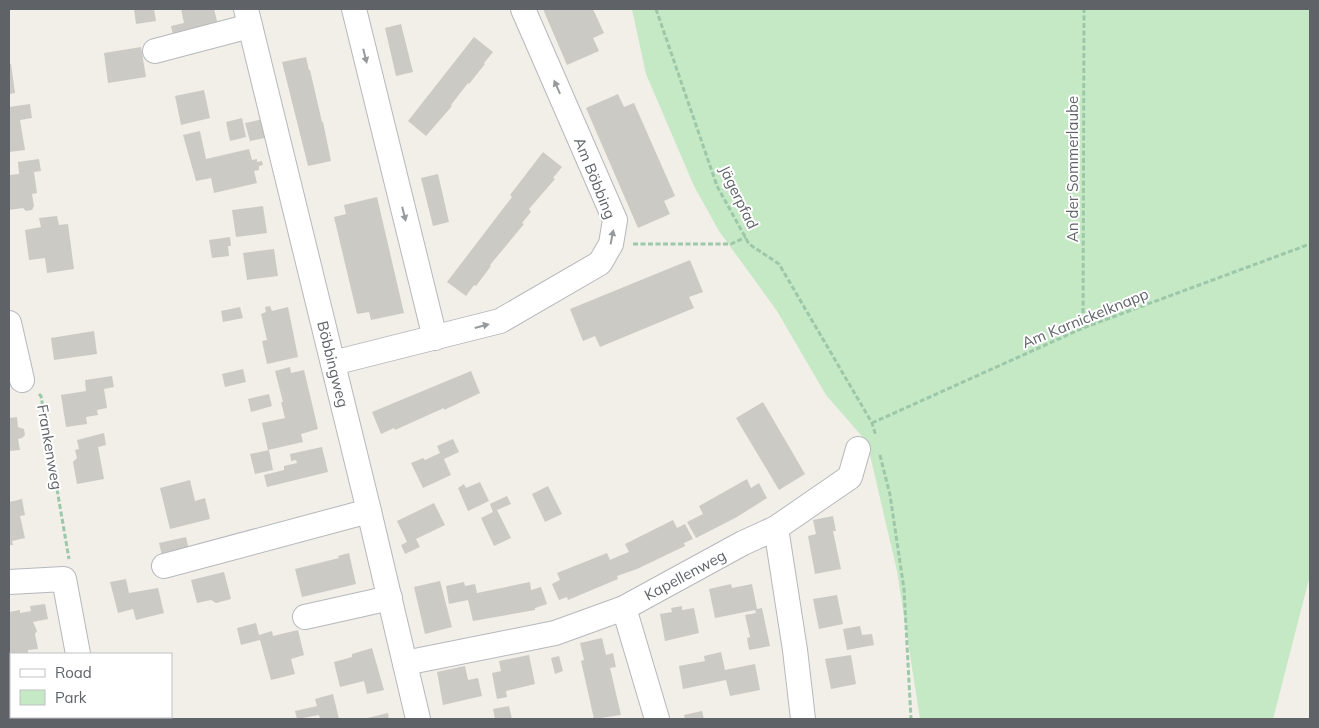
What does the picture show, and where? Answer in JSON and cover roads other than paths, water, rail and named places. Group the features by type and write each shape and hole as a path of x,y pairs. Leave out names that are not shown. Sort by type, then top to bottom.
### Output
{"street":[{"path":"354,9 435,338"},
{"name":"Am Böbbing","path":"333,363 500,321 600,262 611,244 615,220 522,9"},
{"path":"155,51 248,17"},
{"name":"Böbbingweg","path":"248,17 418,719"},
{"path":"9,323 22,380"},
{"name":"Kapellenweg","path":"405,663 554,633 624,608 743,543 776,528 850,477 872,448"},
{"path":"164,566 369,512"},
{"path":"776,528 804,719"},
{"path":"9,582 64,579 78,653"},
{"path":"305,617 390,598"},
{"path":"624,608 657,719"}]}
